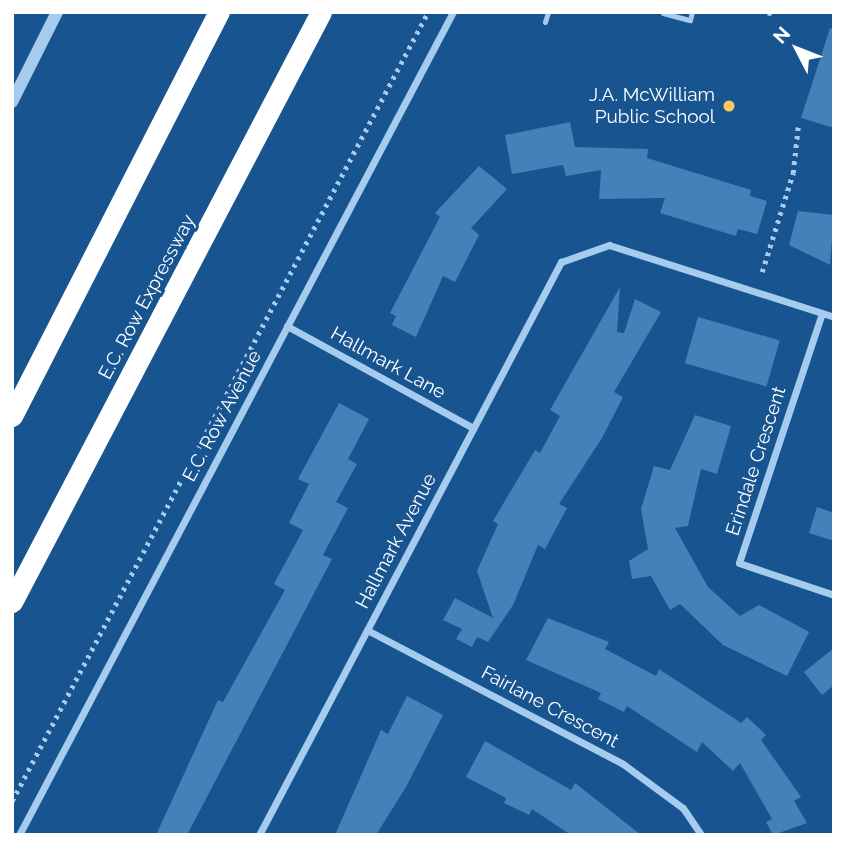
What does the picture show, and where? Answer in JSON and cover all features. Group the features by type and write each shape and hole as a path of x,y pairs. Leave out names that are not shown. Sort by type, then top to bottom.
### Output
{"highway":[{"path":"12,416 219,12"},
{"name":"E.C. Row Expressway","path":"12,602 321,12"}],"street":[{"path":"12,102 57,12"},
{"name":"E.C. Row Avenue","path":"19,835 453,12"},
{"name":"Hallmark Avenue","path":"259,835 561,262 610,245 822,313"},
{"path":"822,313 834,317"},
{"name":"Erindale Crescent","path":"822,313 739,563 834,595"},
{"name":"Hallmark Lane","path":"287,326 473,428"},
{"name":"Fairlane Crescent","path":"367,630 624,764 683,808 701,835"}],"lane":[{"path":"545,22 548,12"},
{"path":"663,13 690,20 692,12"}],"path":[{"path":"12,801 428,12"},
{"path":"762,272 793,173 798,127"}],"building":[{"path":"830,28 834,29 834,128 801,118"},
{"path":"570,122 575,147 648,149 647,158 751,190 750,196 767,201 757,234 738,229 736,236 660,213 665,198 599,199 601,170 566,176 563,165 512,174 505,135"},
{"path":"479,166 507,189 471,228 479,235 455,282 443,276 416,337 392,325 396,316 390,313 440,217 435,213"},
{"path":"798,211 834,215 830,265 789,245"},
{"path":"620,287 617,332 624,333 635,299 661,312 614,392 623,397 602,438 559,504 567,508 545,549 538,545 513,605 488,642 477,637 472,647 456,639 462,629 443,620 455,598 493,618 477,571 498,524 493,521 535,450 540,453 560,416 550,410"},
{"path":"698,317 780,340 766,387 685,363"},
{"path":"339,403 369,419 348,459 357,464 336,502 348,508 323,555 332,559 187,835 156,835 218,700 223,702 285,590 274,584 303,530 289,523 309,484 298,479"},
{"path":"695,415 731,426 717,474 701,469 688,526 675,528 708,587 740,616 759,605 809,632 787,676 723,645 680,604 670,610 651,576 632,579 629,561 648,549 641,509 654,466 670,470"},
{"path":"817,507 834,513 834,541 809,533"},
{"path":"548,618 609,642 605,649 656,676 659,669 741,723 747,717 766,735 761,740 801,797 794,801 807,823 773,835 766,822 772,819 740,763 733,771 702,742 697,752 627,706 624,712 598,699 601,693 526,660"},
{"path":"834,648 834,685 822,695 804,672"},
{"path":"407,696 443,715 406,787 376,835 335,835 381,730 388,734"},
{"path":"485,741 571,790 575,783 641,835 571,835 532,809 529,815 504,803 506,798 466,777"}],"place":[{"name":"J.A. McWilliam Public School","path":"729,106"}]}
